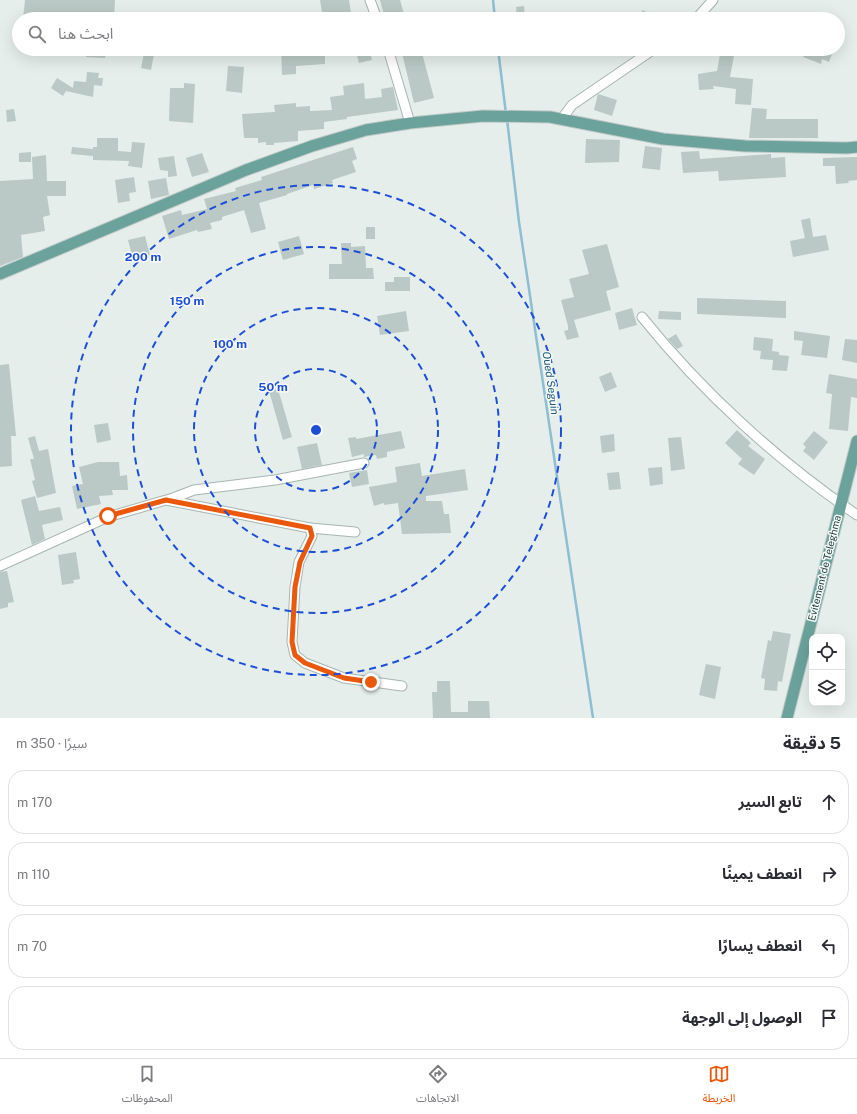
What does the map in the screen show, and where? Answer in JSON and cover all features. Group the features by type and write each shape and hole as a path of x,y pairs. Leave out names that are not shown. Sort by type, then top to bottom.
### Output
{"main road":[{"path":"0,274 246,170 312,146 366,130 410,123 482,116 550,118 663,139 745,146 857,147"},
{"name":"Evitement de Teleghma","path":"787,718 857,441"}],"street":[{"path":"370,0 374,12"},
{"path":"702,12 713,0"},
{"path":"390,56 410,123"},
{"path":"561,120 572,105 644,56"},
{"path":"642,317 669,351 722,404 787,462 840,504 857,515"},
{"path":"0,566 108,516 166,500 194,490 275,480 364,463"},
{"path":"166,500 310,528 355,532"},
{"path":"310,528 312,536 300,562 295,587 292,642 295,655 305,663 344,678 402,686"}],"building":[{"path":"25,0 115,0 114,12 24,12"},
{"path":"320,0 349,0 351,12 322,12"},
{"path":"380,0 400,0 403,12 383,12"},
{"path":"524,6 524,12 516,12 516,7"},
{"path":"86,56 105,56 105,58"},
{"path":"144,56 154,56 151,70 141,68"},
{"path":"281,56 325,56 325,64 296,66 296,74 282,75"},
{"path":"357,56 371,56 372,60 359,63"},
{"path":"403,56 423,56 434,98 414,103"},
{"path":"720,56 734,56 730,77 753,79 751,105 735,104 736,89 713,86 714,89 699,90 698,74 717,71"},
{"path":"831,56 829,62 822,59 821,64 803,57"},
{"path":"228,66 244,67 242,93 226,91"},
{"path":"87,72 99,73 98,78 103,78 102,86 94,85 93,97 66,91 63,96 51,88 57,78 73,88 74,81 86,82"},
{"path":"184,83 195,84 193,123 169,121 170,88 184,88"},
{"path":"364,83 365,99 382,97 381,89 393,87 398,110 347,117 347,119 324,122 324,129 298,131 298,141 266,145 266,142 258,143 258,138 244,138 242,114 275,112 274,105 296,103 296,107 310,106 310,111 332,110 330,97 344,95 343,86"},
{"path":"598,94 617,100 612,116 594,110"},
{"path":"752,108 767,109 766,119 818,119 818,138 749,138"},
{"path":"14,109 16,121 7,122 6,110"},
{"path":"97,138 118,138 118,151 131,152 132,142 145,143 142,168 128,166 129,161 93,160 93,156 71,154 72,147 93,149 93,147 97,147"},
{"path":"586,139 620,140 619,162 585,163"},
{"path":"645,146 662,148 660,170 642,168"},
{"path":"353,147 357,159 352,161 356,172 332,180 333,183 314,189 313,185 287,195 259,203 266,229 251,233 244,210 222,217 222,220 210,223 212,229 198,232 197,230 169,239 162,216 181,210 182,215 207,209 204,199 236,191 235,188 262,180 261,177"},
{"path":"699,151 700,159 771,154 771,158 785,157 786,177 719,181 718,171 683,173 681,152"},
{"path":"31,152 31,162 19,162 19,153"},
{"path":"202,153 209,172 192,177 186,158"},
{"path":"46,155 47,181 66,181 66,196 47,196 50,215 43,217 45,231 21,235 23,257 0,266 0,181 33,179 32,157"},
{"path":"174,156 177,176 168,177 168,171 160,170 158,158"},
{"path":"857,157 857,180 848,181 849,183 836,184 835,166 823,166 823,158"},
{"path":"134,177 136,192 129,193 130,201 118,203 115,180"},
{"path":"166,178 169,195 151,199 148,181"},
{"path":"810,218 813,237 826,235 829,250 793,257 790,241 805,238 801,220"},
{"path":"366,227 375,227 375,239 366,239"},
{"path":"145,236 150,255 133,259 128,240"},
{"path":"299,236 304,254 283,260 278,242"},
{"path":"341,243 351,243 351,247 365,246 366,268 373,268 374,279 329,279 329,264 342,264"},
{"path":"607,244 619,287 606,291 611,310 574,320 579,337 567,340 564,331 568,330 568,326 561,300 574,297 569,279 589,274 582,250"},
{"path":"394,277 410,277 410,291 385,291 385,282 394,282"},
{"path":"697,298 786,301 786,318 697,314"},
{"path":"632,308 637,325 619,330 615,313"},
{"path":"406,311 409,331 380,335 377,316"},
{"path":"659,311 681,312 681,320 658,319"},
{"path":"794,331 830,336 827,358 801,355 803,341 794,340"},
{"path":"676,334 683,346 677,349 668,339"},
{"path":"754,337 773,339 772,351 779,352 779,355 789,356 787,371 772,370 773,360 760,359 761,351 753,350"},
{"path":"845,339 857,340 857,363 842,360"},
{"path":"9,364 16,436 11,436 12,466 0,467 0,365"},
{"path":"611,372 617,387 605,392 599,377"},
{"path":"829,374 857,379 857,398 851,397 848,431 829,429 832,394 826,393"},
{"path":"278,389 292,437 283,440 269,391"},
{"path":"108,423 111,440 97,443 94,425"},
{"path":"737,430 751,443 748,446 765,459 754,475 738,464 742,459 725,443"},
{"path":"401,431 405,448 387,452 387,457 377,459 376,455 364,457 364,454 352,457 348,438 356,437 356,439"},
{"path":"814,431 828,442 814,460 803,451 806,447 803,444"},
{"path":"614,434 615,451 602,453 600,436"},
{"path":"35,436 39,451 48,449 56,493 37,498 32,481 35,480 30,459 34,459 28,438"},
{"path":"681,437 685,469 671,471 668,438"},
{"path":"317,443 322,465 302,469 297,447"},
{"path":"98,462 119,462 120,476 127,475 128,490 112,490 113,495 99,496 101,504 77,509 72,486 83,484 79,467"},
{"path":"420,463 422,476 465,469 468,490 426,496 426,501 442,501 444,514 449,514 451,533 402,534 398,503 384,505 384,503 374,506 369,487 397,482 395,467"},
{"path":"662,467 663,484 650,486 648,468"},
{"path":"367,470 369,484 352,487 349,473"},
{"path":"619,472 621,489 609,490 607,473"},
{"path":"35,496 39,511 60,507 63,520 42,525 45,539 32,545 21,500"},
{"path":"76,552 80,579 73,580 74,583 62,585 58,555"},
{"path":"7,571 14,602 8,603 8,607 0,609 0,572"},
{"path":"773,631 791,634 782,682 778,681 777,691 764,690 765,679 761,678 768,640 771,641"},
{"path":"706,664 721,667 715,699 699,695"},
{"path":"437,681 450,681 451,712 468,712 468,701 489,701 490,718 433,718 432,692 437,692"}],"waterway":[{"name":"Oued Seguin","path":"493,0 494,12"},
{"name":"Oued Seguin","path":"499,56 506,114"},
{"name":"Oued Seguin","path":"507,119 519,222 593,718"}],"route":[{"path":"108,516 166,500 310,528 312,536 300,562 295,587 292,624 292,642 295,655 305,663 344,678 371,682"}]}
